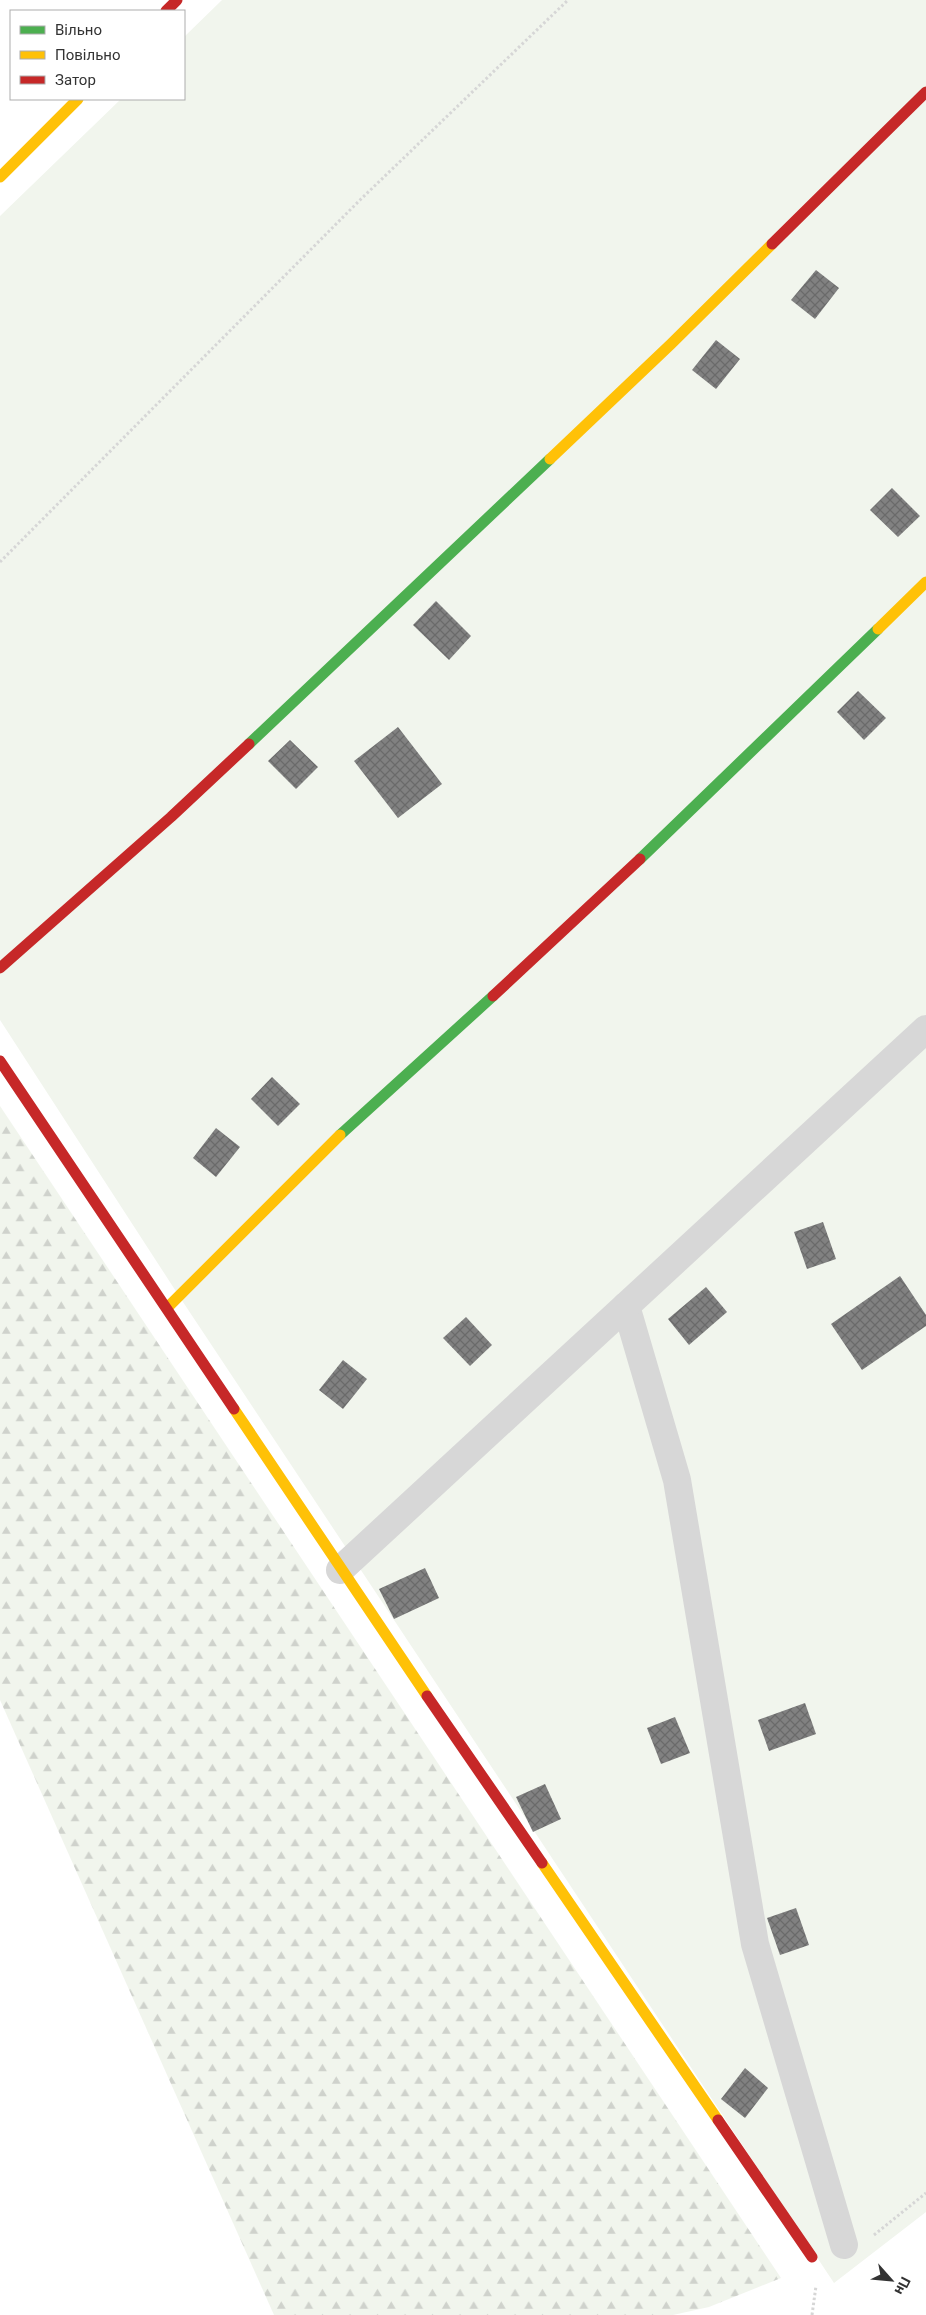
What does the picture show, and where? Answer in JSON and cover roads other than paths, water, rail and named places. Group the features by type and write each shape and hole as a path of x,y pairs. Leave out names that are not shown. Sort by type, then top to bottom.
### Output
{"street":[{"path":"167,10 178,0"},
{"path":"0,968 171,818 671,344 926,92"},
{"path":"0,177 77,100"},
{"path":"167,1308 330,1144 594,903 926,582"},
{"path":"340,1570 926,1029"},
{"path":"0,1061 167,1308 340,1570 812,2257"},
{"path":"626,1306 677,1480 755,1944 844,2245"}]}
